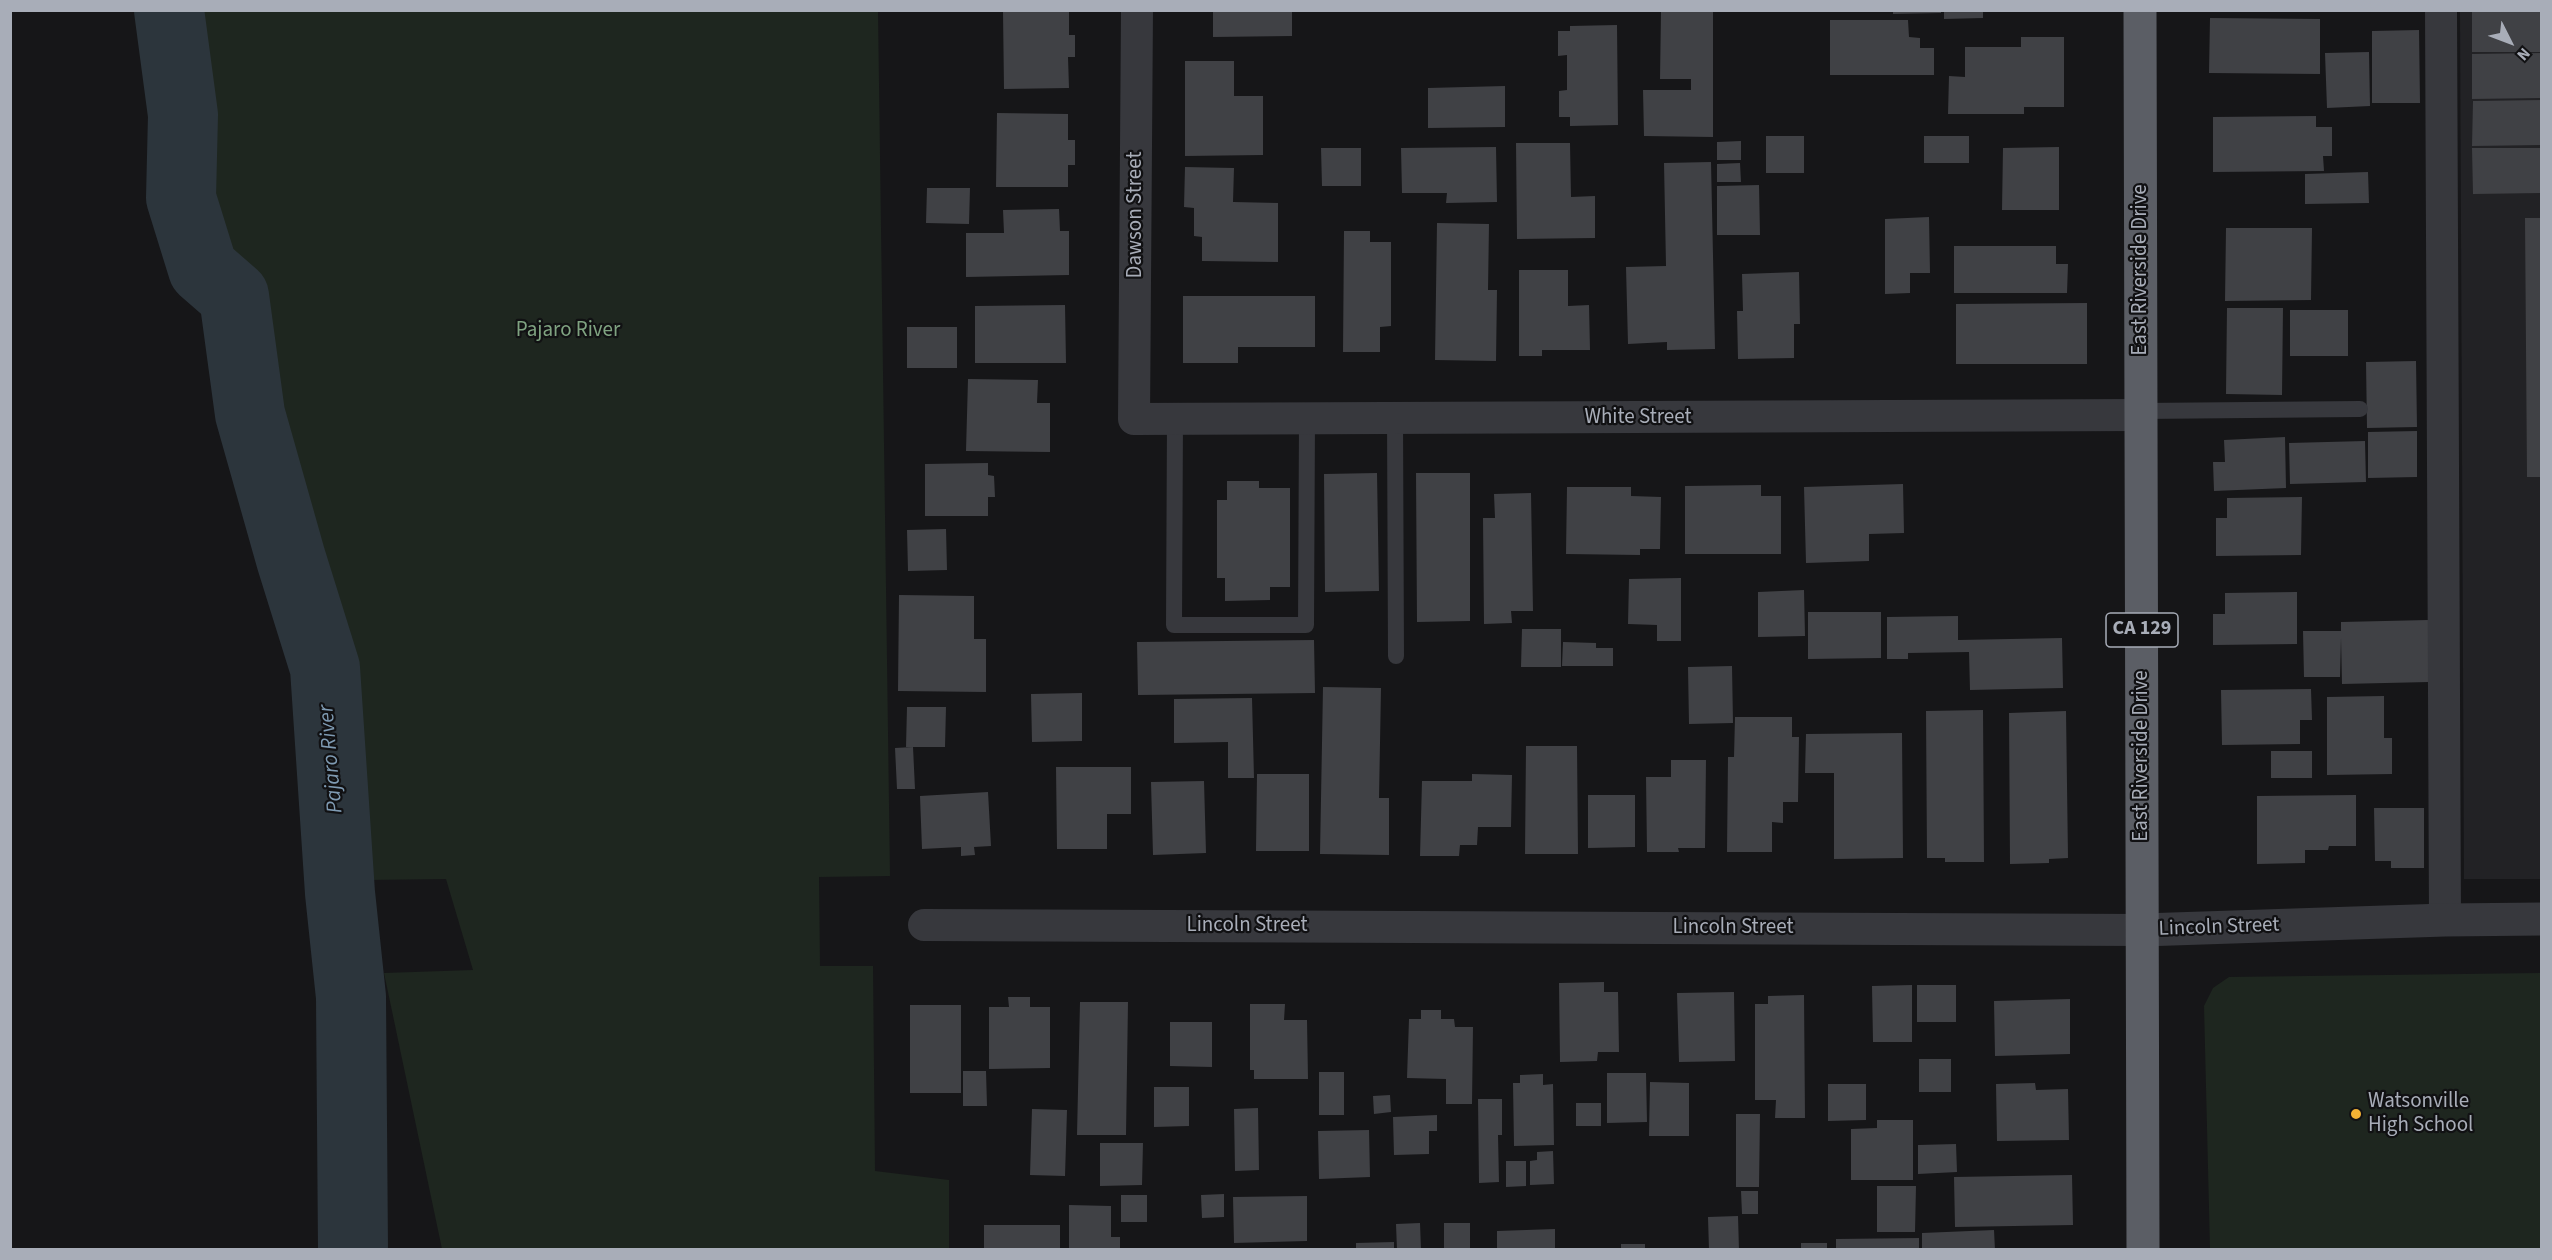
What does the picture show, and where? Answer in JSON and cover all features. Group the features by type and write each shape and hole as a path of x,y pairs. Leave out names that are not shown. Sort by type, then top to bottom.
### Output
{"highway":[{"name":"East Riverside Drive","path":"2140,10 2143,1250"}],"street":[{"name":"Dawson Street","path":"1134,419 1137,10"},
{"path":"2441,10 2445,920"},
{"name":"White Street","path":"1134,419 2141,413"},
{"name":"Lincoln Street","path":"924,925 2142,930 2541,919"}],"lane":[{"path":"2141,413 2360,409"},
{"path":"1395,418 1396,656"},
{"path":"1175,419 1174,625 1306,626 1307,419"}],"shaded area":[{"path":"2460,11 2541,11 2541,879 2464,879"}],"green space":[{"name":"Pajaro River","path":"176,11 878,11 890,876 819,877 820,966 873,966 875,1171 949,1180 949,1249 442,1249 384,973 473,970 446,879 365,880"},
{"name":"Watsonville High School","path":"2541,973 2541,1249 2210,1249 2204,1006 2213,988 2229,977"}],"building":[{"path":"1213,10 1292,10 1292,36 1213,37"},
{"path":"1893,10 1941,10 1941,13 1893,14"},
{"path":"1944,10 1983,10 1983,18 1944,19"},
{"path":"2472,10 2542,10 2542,52 2472,52"},
{"path":"1661,11 1713,11 1713,137 1644,136 1643,90 1691,90 1691,79 1660,79"},
{"path":"1003,12 1069,12 1069,35 1075,35 1075,57 1068,57 1069,88 1004,89"},
{"path":"2210,18 2320,19 2320,74 2209,73"},
{"path":"1830,20 1908,20 1909,37 1920,38 1920,48 1934,48 1934,75 1830,75"},
{"path":"1617,25 1618,125 1570,126 1570,117 1559,117 1559,91 1567,90 1567,55 1558,56 1558,31 1570,31 1570,26"},
{"path":"2419,30 2420,103 2372,103 2372,31"},
{"path":"2021,37 2064,37 2064,107 2024,107 2024,114 1948,114 1949,76 1965,77 1965,47 2021,47"},
{"path":"2369,52 2370,106 2327,108 2325,53"},
{"path":"2542,53 2542,98 2472,99 2472,54"},
{"path":"1185,61 1234,61 1234,96 1263,96 1263,155 1185,156"},
{"path":"1505,86 1505,127 1428,128 1428,88"},
{"path":"2542,100 2542,145 2472,146 2473,101"},
{"path":"997,113 1068,114 1068,140 1075,140 1075,165 1068,165 1068,187 996,187"},
{"path":"2316,116 2316,127 2332,127 2332,156 2323,156 2324,171 2213,172 2213,117"},
{"path":"1766,136 1804,136 1804,173 1766,173"},
{"path":"1924,136 1969,136 1969,163 1924,163"},
{"path":"1741,141 1741,160 1717,160 1717,142"},
{"path":"1516,143 1570,143 1571,197 1595,196 1595,238 1517,239"},
{"path":"1496,147 1497,202 1446,203 1447,193 1402,193 1401,148"},
{"path":"2059,147 2059,210 2002,210 2003,148"},
{"path":"1321,148 1361,148 1361,186 1322,186"},
{"path":"2472,148 2542,148 2542,193 2473,194"},
{"path":"1711,162 1715,349 1667,350 1667,342 1628,344 1626,267 1666,266 1664,163"},
{"path":"1740,163 1741,182 1717,182 1717,164"},
{"path":"1185,167 1234,168 1233,202 1278,203 1278,262 1202,261 1202,237 1194,236 1194,208 1184,207"},
{"path":"2368,172 2369,203 2305,204 2305,174"},
{"path":"1759,185 1760,235 1717,235 1717,186"},
{"path":"927,188 970,188 969,224 926,223"},
{"path":"1059,209 1060,231 1069,231 1069,275 966,277 966,233 1004,233 1003,210"},
{"path":"1929,217 1930,273 1910,273 1910,293 1885,294 1885,219"},
{"path":"2525,218 2542,218 2542,477 2527,477"},
{"path":"1437,223 1489,224 1488,290 1497,290 1496,361 1435,360"},
{"path":"2226,228 2312,228 2311,300 2225,301"},
{"path":"1344,231 1370,231 1370,242 1391,242 1391,326 1380,327 1380,352 1343,352"},
{"path":"1954,246 2056,246 2056,264 2068,264 2067,293 1954,293"},
{"path":"1519,270 1568,270 1568,306 1589,305 1590,350 1542,350 1542,356 1519,356"},
{"path":"1799,272 1800,324 1794,324 1794,358 1738,359 1737,311 1743,311 1742,274"},
{"path":"1183,296 1315,296 1315,347 1238,347 1238,363 1183,363"},
{"path":"2087,303 2087,364 1956,364 1956,304"},
{"path":"1065,305 1066,363 975,363 975,306"},
{"path":"2227,308 2283,308 2282,395 2226,394"},
{"path":"2290,310 2348,310 2348,356 2290,356"},
{"path":"907,327 957,327 957,368 907,368"},
{"path":"2416,361 2417,427 2367,428 2366,362"},
{"path":"968,379 1038,380 1037,403 1050,403 1050,452 966,451"},
{"path":"2417,431 2417,477 2368,478 2368,432"},
{"path":"2285,437 2286,488 2214,491 2213,462 2225,462 2224,440"},
{"path":"2365,441 2366,482 2290,484 2289,443"},
{"path":"988,463 988,475 994,476 995,497 988,497 988,516 925,516 925,464"},
{"path":"1377,473 1379,591 1325,592 1324,474"},
{"path":"1416,473 1470,473 1470,621 1417,622"},
{"path":"1227,481 1259,481 1259,488 1290,488 1290,587 1270,587 1270,600 1225,601 1225,578 1217,578 1217,500 1227,500"},
{"path":"1903,484 1904,533 1869,534 1869,561 1806,563 1804,487"},
{"path":"1761,485 1761,496 1781,496 1781,554 1685,554 1685,486"},
{"path":"1567,487 1631,487 1631,496 1661,497 1660,549 1640,549 1640,555 1566,554"},
{"path":"1531,493 1533,611 1511,611 1512,623 1484,624 1483,518 1495,518 1494,494"},
{"path":"2302,497 2301,555 2216,556 2216,518 2227,518 2227,498"},
{"path":"946,529 947,570 908,571 907,530"},
{"path":"1681,578 1681,641 1657,641 1657,625 1628,624 1629,579"},
{"path":"1804,590 1805,636 1758,637 1758,592"},
{"path":"2297,592 2297,644 2213,645 2213,614 2225,614 2225,593"},
{"path":"899,595 974,596 974,639 986,639 986,692 898,691"},
{"path":"1808,612 1881,612 1881,658 1808,659"},
{"path":"1958,616 1958,640 2062,638 2063,688 1970,690 1969,652 1908,653 1908,659 1887,659 1887,617"},
{"path":"2428,620 2429,682 2342,684 2341,638 2340,677 2304,677 2303,631 2341,631 2341,622"},
{"path":"1522,629 1561,629 1561,667 1521,667"},
{"path":"1314,640 1315,693 1138,695 1137,642"},
{"path":"1563,642 1596,643 1596,648 1613,648 1613,666 1562,666"},
{"path":"1732,666 1733,723 1689,724 1688,667"},
{"path":"1323,687 1381,688 1379,798 1389,798 1389,855 1320,854"},
{"path":"2311,689 2312,720 2300,720 2300,744 2222,745 2221,690"},
{"path":"1082,693 1082,741 1032,742 1031,694"},
{"path":"2384,696 2384,738 2392,738 2392,774 2327,775 2327,697"},
{"path":"1252,698 1254,778 1228,778 1228,742 1174,743 1174,699"},
{"path":"907,707 946,707 945,747 906,747"},
{"path":"1983,710 1984,862 1945,862 1945,858 1927,858 1926,711"},
{"path":"2066,711 2068,858 2049,859 2049,863 2010,864 2009,713"},
{"path":"1735,717 1792,717 1792,737 1799,737 1798,802 1783,802 1783,823 1772,822 1772,852 1727,852 1728,757 1734,757"},
{"path":"1902,733 1903,858 1834,859 1834,773 1805,773 1806,734"},
{"path":"1526,746 1577,746 1578,854 1525,854"},
{"path":"913,747 915,789 897,789 895,748"},
{"path":"2271,751 2312,751 2312,778 2271,778"},
{"path":"1671,760 1706,760 1705,848 1678,848 1679,852 1647,852 1646,777 1671,777"},
{"path":"1056,767 1131,767 1131,814 1107,814 1107,849 1057,849"},
{"path":"1257,774 1309,774 1309,851 1256,851"},
{"path":"1472,774 1512,775 1511,827 1478,827 1477,845 1460,845 1459,856 1420,856 1422,781 1472,781"},
{"path":"1204,781 1206,853 1153,855 1151,782"},
{"path":"988,792 991,846 974,847 975,855 961,856 961,847 922,849 920,796"},
{"path":"1588,795 1635,795 1635,847 1588,848"},
{"path":"2356,795 2356,846 2329,846 2328,850 2305,850 2305,863 2257,864 2257,796"},
{"path":"2374,808 2424,808 2424,868 2391,868 2391,861 2375,861"},
{"path":"1604,982 1604,992 1618,992 1619,1052 1598,1052 1597,1061 1560,1062 1559,983"},
{"path":"1912,985 1912,1042 1873,1042 1872,986"},
{"path":"1917,985 1956,985 1956,1022 1917,1022"},
{"path":"1734,992 1735,1061 1679,1062 1677,993"},
{"path":"1804,995 1805,1118 1775,1118 1776,1100 1755,1100 1755,1004 1768,1004 1768,996"},
{"path":"1008,997 1030,997 1030,1007 1050,1007 1050,1068 989,1069 989,1007 1009,1007"},
{"path":"2070,999 2070,1054 1995,1056 1994,1001"},
{"path":"1080,1002 1128,1002 1126,1135 1077,1135"},
{"path":"1250,1004 1285,1004 1284,1020 1307,1020 1308,1079 1254,1079 1254,1070 1250,1070"},
{"path":"910,1005 961,1005 961,1093 910,1093"},
{"path":"1421,1010 1441,1010 1441,1019 1454,1019 1455,1027 1473,1027 1472,1104 1446,1104 1446,1079 1407,1078 1409,1019 1421,1019"},
{"path":"1170,1022 1212,1022 1212,1067 1170,1066"},
{"path":"1919,1059 1951,1059 1951,1092 1919,1092"},
{"path":"963,1071 986,1071 987,1106 963,1106"},
{"path":"1319,1072 1344,1072 1344,1115 1319,1115"},
{"path":"1607,1073 1646,1073 1647,1122 1607,1123"},
{"path":"1543,1074 1543,1085 1553,1084 1554,1145 1514,1146 1513,1083 1520,1083 1520,1075"},
{"path":"1650,1082 1689,1083 1689,1136 1649,1136"},
{"path":"2035,1083 2036,1090 2068,1089 2069,1140 1997,1141 1996,1084"},
{"path":"1828,1084 1866,1084 1866,1120 1828,1121"},
{"path":"1154,1087 1189,1087 1189,1126 1154,1127"},
{"path":"1390,1095 1391,1112 1374,1114 1373,1096"},
{"path":"1478,1099 1502,1099 1502,1135 1498,1135 1499,1182 1479,1183"},
{"path":"1576,1103 1601,1103 1601,1126 1576,1126"},
{"path":"1258,1108 1259,1170 1235,1171 1234,1109"},
{"path":"1032,1109 1067,1110 1065,1176 1030,1175"},
{"path":"1736,1114 1760,1114 1759,1187 1736,1187"},
{"path":"1437,1115 1437,1131 1429,1131 1429,1154 1394,1155 1393,1117"},
{"path":"1877,1120 1913,1120 1913,1180 1851,1180 1851,1129 1877,1128"},
{"path":"1369,1130 1370,1177 1319,1179 1318,1131"},
{"path":"1100,1143 1143,1143 1142,1185 1100,1186"},
{"path":"1956,1144 1957,1172 1918,1174 1918,1145"},
{"path":"1553,1151 1554,1184 1530,1185 1530,1161 1537,1160 1537,1152"},
{"path":"1506,1161 1526,1161 1526,1186 1506,1187"},
{"path":"2072,1175 2073,1225 1955,1227 1954,1177"},
{"path":"1877,1186 1916,1186 1915,1232 1877,1232"},
{"path":"1741,1191 1758,1191 1758,1214 1742,1214"},
{"path":"1224,1194 1224,1217 1202,1218 1201,1195"},
{"path":"1121,1195 1147,1195 1147,1222 1121,1222"},
{"path":"1307,1196 1307,1241 1234,1243 1233,1197"},
{"path":"1069,1205 1111,1206 1111,1237 1120,1237 1120,1250 1069,1250"},
{"path":"1738,1216 1739,1250 1709,1250 1708,1217"},
{"path":"1420,1223 1421,1250 1397,1250 1396,1224"},
{"path":"1444,1223 1470,1223 1470,1250 1444,1250"},
{"path":"984,1225 1060,1225 1060,1250 984,1250"},
{"path":"1555,1229 1555,1250 1497,1250 1497,1231"},
{"path":"1994,1230 1995,1250 1922,1250 1922,1233"},
{"path":"1919,1238 1919,1250 1836,1250 1836,1239"},
{"path":"1394,1242 1394,1250 1356,1250 1356,1243"},
{"path":"1801,1243 1827,1243 1827,1250 1801,1250"},
{"path":"1621,1244 1645,1244 1645,1250 1621,1250"}],"waterway":[{"name":"Pajaro River","path":"169,10 183,115 181,198 203,269 234,296 250,414 325,668 340,893 351,997 353,1250"}],"place":[{"name":"Watsonville High School","path":"2356,1114"}]}
